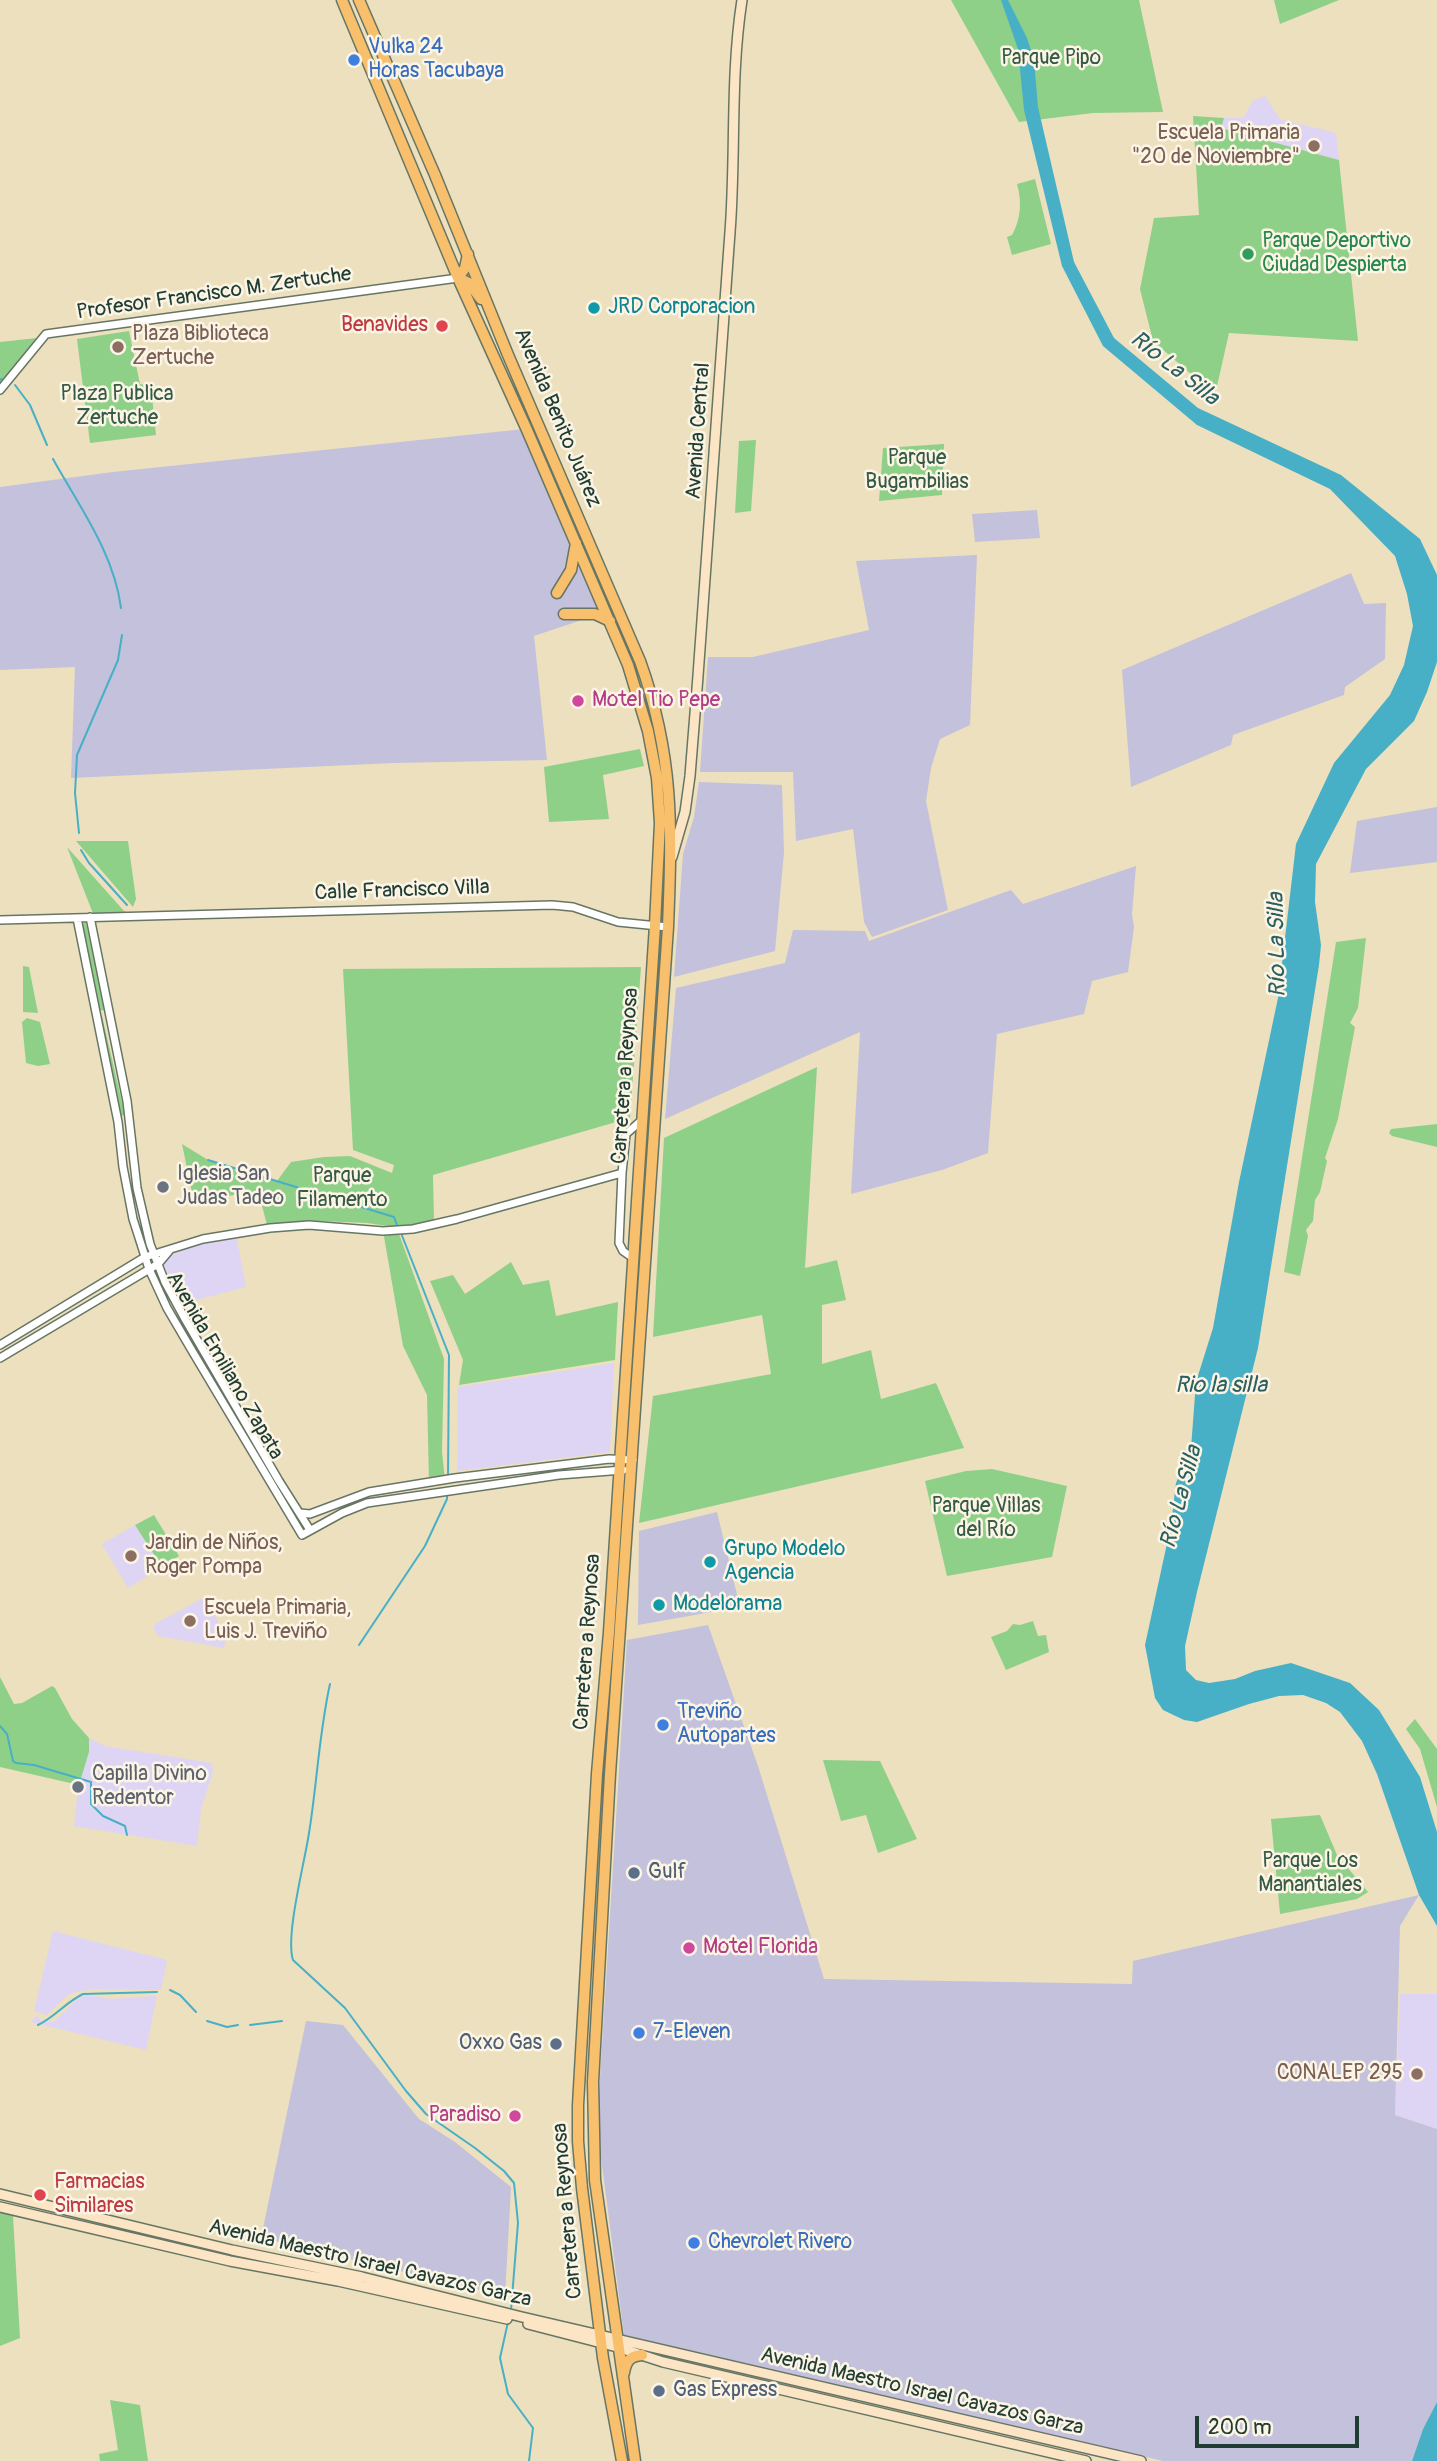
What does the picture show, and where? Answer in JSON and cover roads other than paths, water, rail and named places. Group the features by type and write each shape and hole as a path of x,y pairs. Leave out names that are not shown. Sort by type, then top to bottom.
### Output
{"main road":[{"path":"342,0 368,46 381,52"},
{"name":"Avenida Benito Juárez","path":"342,0 458,278 611,621 638,692 648,731 657,778 660,823"},
{"name":"Avenida Benito Juárez","path":"359,0 633,644 654,703 665,753 671,809 671,862"},
{"name":"Avenida Central","path":"671,862 685,812 691,764 721,384 732,211 736,47 742,0"},
{"path":"429,207 442,211 461,239"},
{"path":"468,253 465,268 458,278 472,286 492,317"},
{"path":"581,522 583,541 597,575 598,589 609,600 625,637 633,644"},
{"path":"557,593 571,570 576,543"},
{"path":"564,614 595,614 611,621"},
{"name":"Carretera a Reynosa","path":"622,2461 601,2339 582,2188 578,2141 579,2094 597,1774 644,1119 660,823"},
{"name":"Carretera a Reynosa","path":"635,2461 595,2180 593,2082 610,1774 671,862"},
{"path":"645,1091 649,1115 655,1125"},
{"path":"582,2188 589,2190 591,2195 606,2291 611,2305"},
{"name":"Avenida Maestro Israel Cavazos Garza","path":"0,2194 220,2247 362,2277 500,2315"},
{"name":"Avenida Maestro Israel Cavazos Garza","path":"0,2207 206,2256 500,2315 1141,2461"},
{"name":"Avenida Maestro Israel Cavazos Garza","path":"617,2343 642,2355 1086,2461"},
{"path":"623,2377 628,2360 642,2355"},
{"path":"994,2440 996,2428"},
{"path":"1025,2447 1027,2435"},
{"path":"616,2461 615,2445 619,2439"}],"street":[{"name":"Profesor Francisco M. Zertuche","path":"0,390 47,334 458,278"},
{"name":"Calle Francisco Villa","path":"0,920 552,905 573,907 618,922 668,927"},
{"name":"Avenida Emiliano Zapata","path":"77,918 118,1122 133,1219 149,1269 167,1308 302,1535 310,1530 189,1326 154,1254 138,1197 127,1101 90,917"},
{"path":"633,1258 621,1247 619,1239 622,1173 626,1134 644,1119"},
{"path":"0,1345 145,1257 203,1239 270,1228 332,1226 398,1231 413,1229 622,1173"},
{"path":"0,1358 158,1264 169,1250"},
{"path":"310,1530 367,1503 601,1470 621,1464"},
{"path":"300,1513 310,1514 369,1492 455,1478 632,1465"},
{"path":"435,1482 437,1492"}],"water":[{"name":"Rio la silla","path":"1001,0 1008,0 1027,38 1034,60 1038,107 1074,262 1114,338 1198,408 1341,475 1420,539 1437,575 1437,662 1427,692 1414,721 1366,769 1316,864 1315,902 1321,945 1319,965 1258,1348 1185,1646 1186,1670 1196,1680 1209,1683 1235,1679 1255,1671 1291,1663 1350,1683 1379,1710 1420,1777 1437,1832 1437,1926 1419,1895 1377,1774 1362,1741 1340,1712 1326,1703 1303,1695 1279,1696 1197,1722 1184,1720 1163,1710 1155,1698 1145,1645 1171,1525 1176,1483 1191,1448 1196,1382 1213,1328 1239,1182 1278,998 1296,844 1334,763 1390,695 1404,665 1413,626 1407,594 1395,556 1330,489 1197,425 1103,346 1062,266 1024,110 1018,49"},
{"path":"1437,2402 1437,2461 1412,2461 1423,2429"}],"waterway":[{"path":"15,385 30,405 47,445"},
{"path":"53,459 103,549 111,568 121,608"},
{"path":"79,833 75,793 77,755 118,660 122,635"},
{"path":"81,850 89,863 127,905"},
{"path":"208,1160 394,1217 398,1228"},
{"path":"401,1233 449,1355 448,1477"},
{"path":"359,1645 425,1546 447,1499 447,1493"},
{"path":"330,1684 309,1833 293,1917 293,1960 345,2008 426,2114 475,2148 504,2171 514,2183 518,2223 511,2310"},
{"path":"0,1726 7,1734 13,1761 91,1782 91,1804 103,1816 125,1826 127,1835"},
{"path":"170,1990 180,1995 196,2012"},
{"path":"38,2025 83,1994 157,1992"},
{"path":"207,2021 227,2027 238,2025"},
{"path":"250,2025 282,2021"},
{"path":"508,2322 500,2358 508,2394 533,2428 529,2461"}],"place":[{"name":"Vulka 24 Horas Tacubaya","path":"354,60"},
{"name":"Escuela Primaria \"20 de Noviembre\"","path":"1314,146"},
{"name":"Parque Deportivo Ciudad Despierta","path":"1248,254"},
{"name":"JRD Corporacion","path":"594,308"},
{"name":"Benavides","path":"442,326"},
{"name":"Plaza Biblioteca Zertuche","path":"118,347"},
{"name":"Motel Tio Pepe","path":"578,701"},
{"name":"Iglesia San Judas Tadeo","path":"163,1187"},
{"name":"Jardin de Niños, Roger Pompa","path":"131,1556"},
{"name":"Grupo Modelo Agencia","path":"710,1562"},
{"name":"Modelorama","path":"659,1605"},
{"name":"Escuela Primaria, Luis J. Treviño","path":"190,1621"},
{"name":"Treviño Autopartes","path":"663,1725"},
{"name":"Capilla Divino Redentor","path":"78,1787"},
{"name":"Gulf","path":"634,1873"},
{"name":"Motel Florida","path":"689,1948"},
{"name":"7-Eleven","path":"639,2033"},
{"name":"Oxxo Gas","path":"556,2044"},
{"name":"CONALEP 295","path":"1417,2074"},
{"name":"Paradiso","path":"515,2116"},
{"name":"Farmacias Similares","path":"40,2195"},
{"name":"Chevrolet Rivero","path":"694,2243"},
{"name":"Gas Express","path":"659,2391"}],"park label":[{"name":"Parque Pipo","path":"1051,59"},
{"name":"Plaza Publica Zertuche","path":"117,407"},
{"name":"Parque Bugambilias","path":"917,471"},
{"name":"Parque Filamento","path":"342,1189"},
{"name":"Parque Villas del Río","path":"986,1519"},
{"name":"Parque Los Manantiales","path":"1310,1874"}],"water label":[{"name":"Río La Silla","path":"1174,369"},
{"name":"Río La Silla","path":"1278,945"},
{"name":"Río La Silla","path":"1182,1497"}]}
